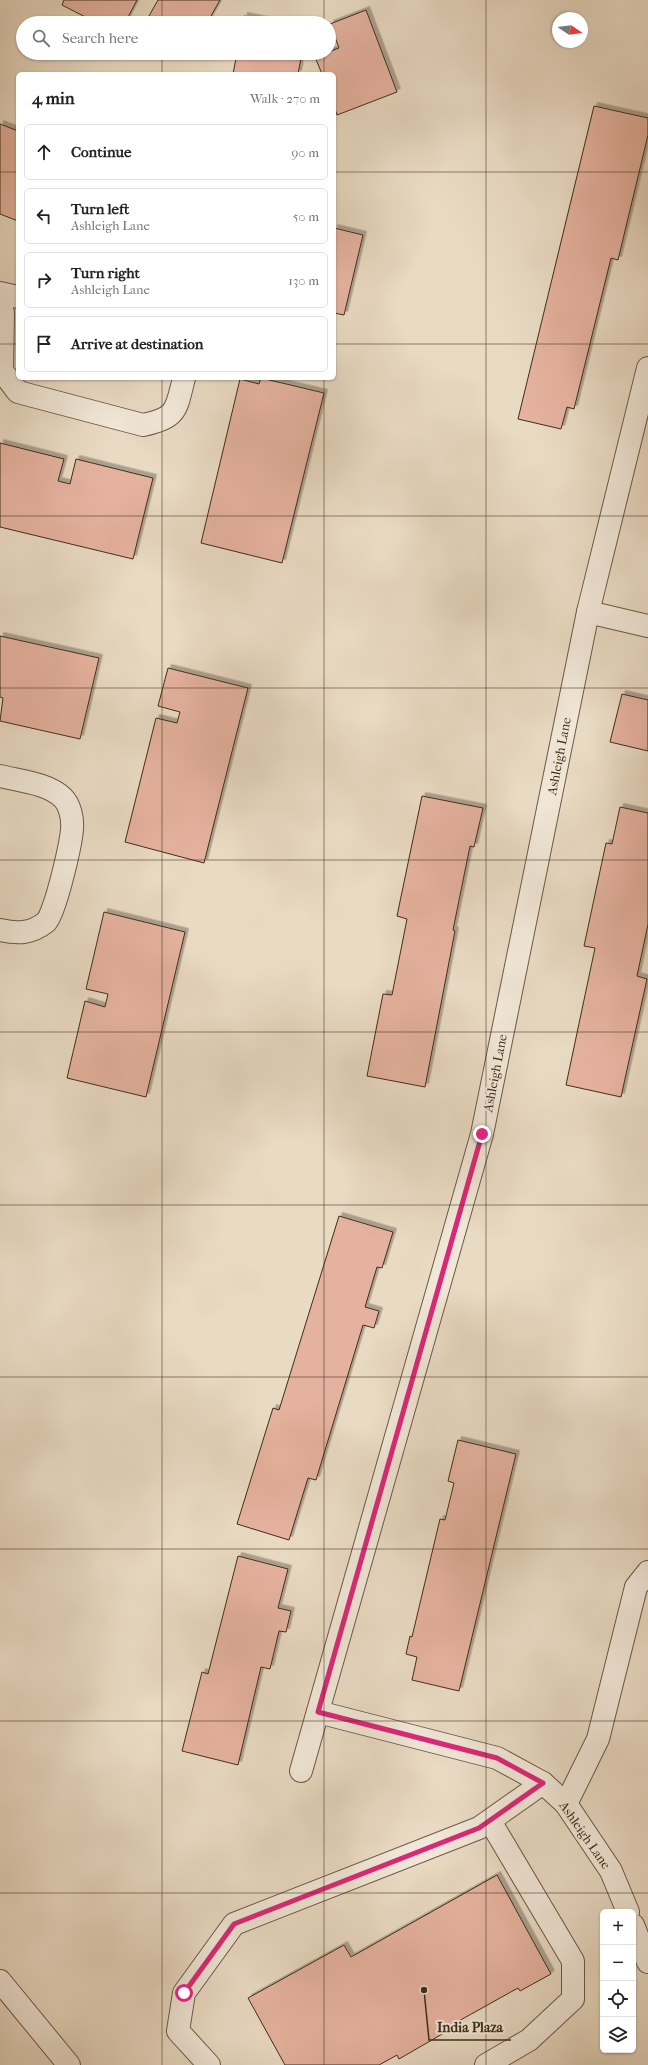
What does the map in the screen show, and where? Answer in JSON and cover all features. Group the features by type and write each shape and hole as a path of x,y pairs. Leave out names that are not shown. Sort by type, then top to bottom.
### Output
{"street":[{"path":"0,293 16,297"},
{"path":"0,300 3,313 2,371 18,392 143,425 162,421 177,408 184,380"},
{"name":"Ashleigh Lane","path":"301,1771 482,1134 588,612 648,368"},
{"path":"588,612 648,626"},
{"path":"0,776 48,788 63,797 70,807 73,829 55,906 47,921 32,932 14,933 0,930"},
{"path":"566,1804 598,1739 636,1587 648,1572"},
{"name":"Ashleigh Lane","path":"318,1712 497,1758 543,1783 566,1804 611,1871 627,1909"},
{"path":"209,2065 178,2031 184,1993 234,1924 479,1828 543,1783"},
{"path":"486,2065 529,2040 573,1999 573,1961 490,1821"},
{"path":"636,1932 648,1962"},
{"path":"0,1981 69,2065"}],"building":[{"path":"64,0 137,0 129,16 83,16 62,5"},
{"path":"158,0 220,0 211,16 149,16"},
{"path":"366,10 397,92 337,115 336,72 321,72 316,60 336,60 336,49 339,48 336,40 336,22"},
{"path":"236,60 301,60 298,72 233,72"},
{"path":"594,106 648,118 648,135 618,260 611,258 574,409 567,407 561,429 518,419"},
{"path":"0,124 16,130 16,220 0,214"},
{"path":"336,228 363,235 344,315 336,313"},
{"path":"240,380 259,384 260,380 269,380 324,393 282,563 201,543"},
{"path":"0,443 64,459 58,481 70,484 76,459 153,478 133,559 0,527"},
{"path":"0,636 99,658 80,739 0,721 3,698 0,697"},
{"path":"168,668 248,688 204,863 125,842 156,718 177,723 180,712 158,706"},
{"path":"622,694 648,700 648,751 610,742"},
{"path":"422,796 483,808 474,847 470,846 453,930 455,931 425,1087 367,1076 383,994 392,995 407,919 397,916"},
{"path":"620,807 648,813 648,924 637,976 647,979 621,1097 566,1085 595,948 584,946 606,843 612,844"},
{"path":"104,912 185,932 146,1097 67,1078 85,1001 105,1007 108,994 86,989"},
{"path":"339,1216 393,1232 382,1268 377,1267 365,1307 379,1311 374,1328 363,1325 316,1480 308,1478 289,1540 237,1524 273,1408 279,1410"},
{"path":"458,1440 516,1454 459,1691 412,1680 417,1657 406,1654 410,1636 412,1637 440,1519 445,1520 454,1483 448,1481"},
{"path":"238,1556 288,1569 278,1608 291,1611 286,1632 279,1631 270,1669 261,1667 238,1765 182,1751 202,1672 208,1674"},
{"path":"497,1875 551,1974 520,1991 518,1988 457,2022 458,2025 399,2059 397,2055 379,2065 285,2065 248,1998 344,1945 351,1957"}],"place":[{"name":"India Plaza","path":"424,1990"}],"route":[{"path":"184,1993 234,1924 479,1828 543,1783 497,1758 318,1712 482,1134"}]}
